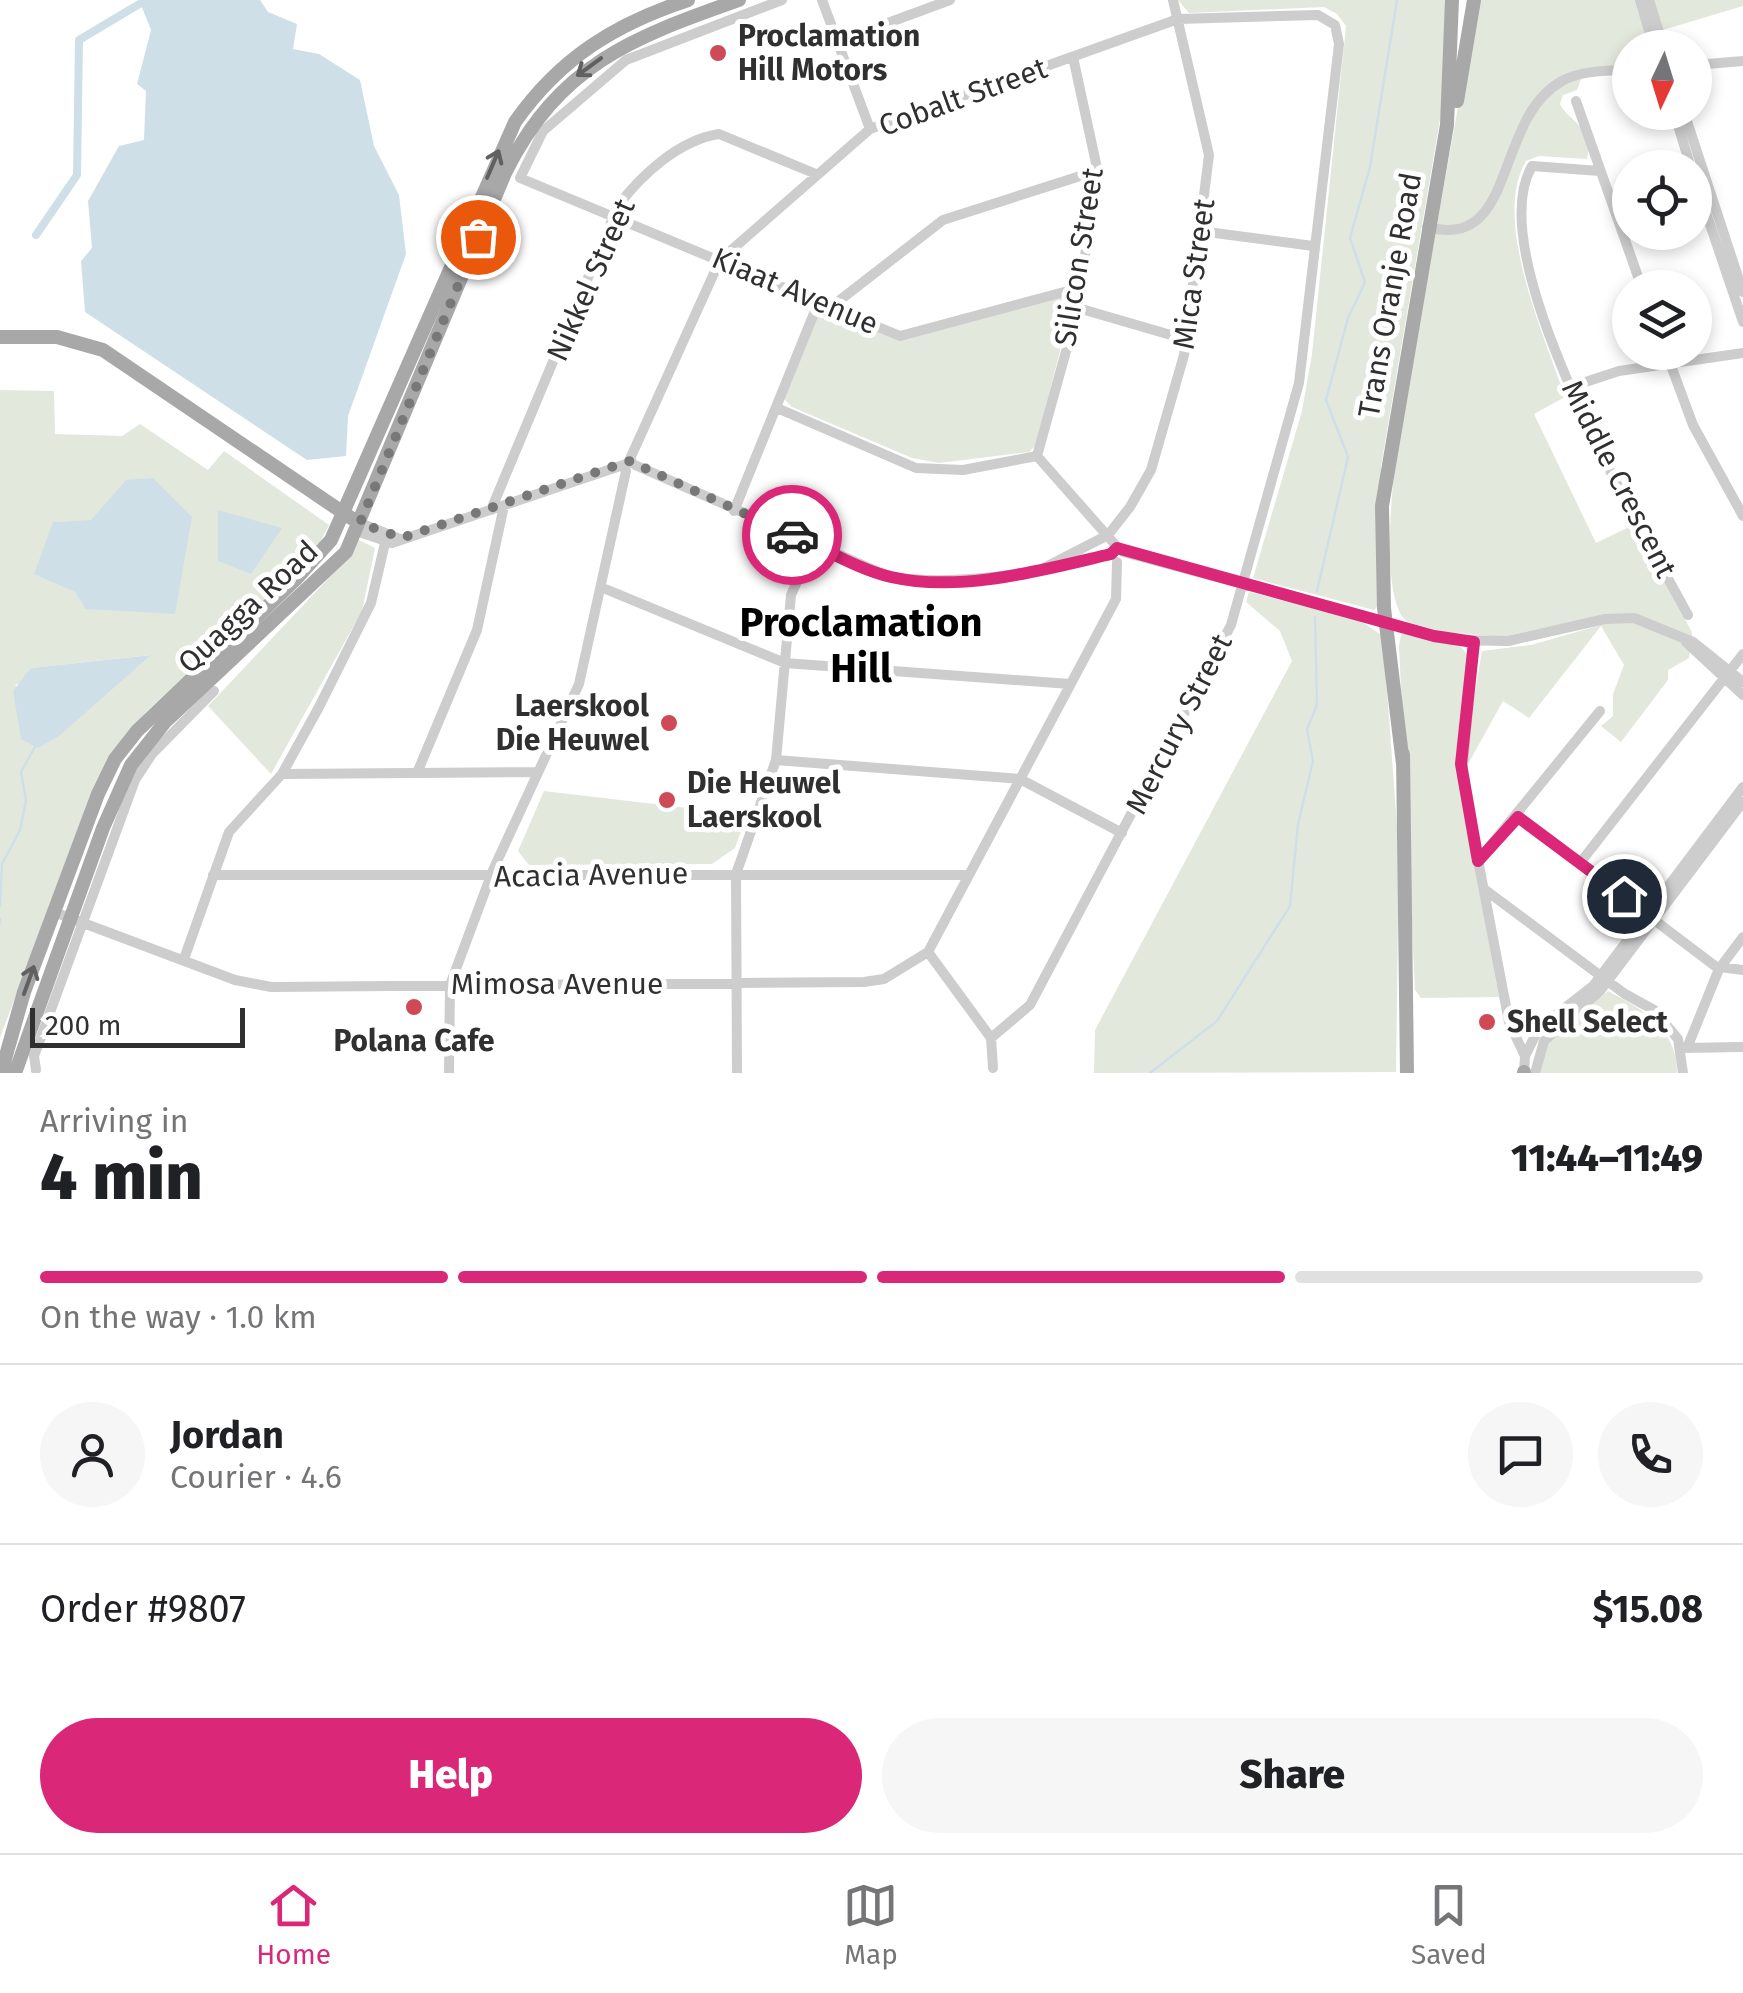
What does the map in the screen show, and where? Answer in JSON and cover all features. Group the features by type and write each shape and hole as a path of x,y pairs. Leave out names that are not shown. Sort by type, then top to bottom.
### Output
{"main road":[{"name":"Quagga Road","path":"9,1070 54,912 115,760 137,731 322,552 360,480 514,122 542,85 582,49 616,28 671,3 688,0"},
{"name":"Quagga Road","path":"9,1070 76,920 114,800 138,754 166,722 337,563 358,527 506,173 530,126 563,88 596,61 713,4 740,0"},
{"name":"Trans Oranje Road","path":"1407,1073 1402,764 1389,621 1387,474 1447,125 1452,0"},
{"name":"Trans Oranje Road","path":"1447,125 1456,105 1474,0"},
{"path":"0,337 57,337 103,350 313,493 342,518"},
{"path":"0,346 64,347 101,358 358,527"},
{"path":"313,493 338,495 360,480"}],"street":[{"name":"Kiaat Avenue","path":"782,0 626,60 543,131 520,175 527,182 614,214 907,336 1079,288"},
{"path":"822,0 870,129"},
{"path":"838,40 950,0"},
{"name":"Mica Street","path":"928,952 1116,599 1116,551 1151,470 1188,340 1208,139 1173,0"},
{"path":"1640,0 1649,30"},
{"path":"1650,0 1659,30"},
{"name":"Cobalt Street","path":"449,1073 450,985 491,876 578,684 630,467 720,260 870,129 1178,20 1318,16 1332,21"},
{"name":"Mercury Street","path":"991,1038 1030,1005 1223,646 1292,415 1338,44 1332,21"},
{"name":"Silicon Street","path":"1038,456 1078,308 1096,171 1073,57"},
{"path":"1712,64 1743,61"},
{"path":"1427,227 1456,232 1485,216 1520,126 1546,92 1578,74 1612,71"},
{"path":"1576,101 1635,270"},
{"path":"1690,130 1743,292"},
{"name":"Nikkel Street","path":"491,510 614,214 634,186 676,151 702,137 729,136 816,174"},
{"name":"Middle Crescent","path":"1600,172 1546,164 1530,167 1525,185 1522,248 1570,387 1688,615"},
{"path":"734,511 825,304 943,220 1096,171"},
{"path":"1712,230 1743,322"},
{"path":"1200,232 1313,246"},
{"path":"1078,308 1188,340"},
{"path":"1712,355 1743,353"},
{"path":"1570,387 1623,370"},
{"path":"1672,370 1693,425 1743,516"},
{"path":"358,527 385,543 630,467 650,472 876,572 925,581 1040,570 1116,551 1038,456 963,470 916,468 778,408"},
{"path":"417,774 474,638 504,506"},
{"path":"358,527 400,539"},
{"path":"184,958 233,824 282,774 367,613 385,543"},
{"path":"737,1073 736,874 776,760 793,588 814,544"},
{"name":"Middle Crescent","path":"1040,570 1116,551 1137,554 1474,642 1524,639 1619,617 1650,622 1683,638 1743,695"},
{"path":"603,588 785,663 1070,684"},
{"path":"1474,642 1461,764 1509,1022 1524,1056 1524,1073"},
{"path":"1580,863 1743,654"},
{"name":"Middle Crescent","path":"1726,676 1743,682"},
{"name":"Quagga Road","path":"36,1070 34,1056 76,920 135,780 152,754 214,690"},
{"path":"1478,861 1518,817 1600,711"},
{"path":"776,760 1020,779 1122,833"},
{"path":"282,774 536,772"},
{"path":"1535,1073 1539,1050 1551,1032 1594,999 1604,977 1743,787"},
{"path":"1650,916 1743,802"},
{"path":"1518,817 1719,968 1743,970"},
{"name":"Acacia Avenue","path":"213,875 969,874"},
{"path":"1484,888 1654,1010 1684,1048"},
{"name":"Mimosa Avenue","path":"54,912 234,980 271,987 875,981 928,952"},
{"path":"1683,1073 1684,1048 1719,968 1743,936"},
{"path":"928,952 991,1038 993,1068"},
{"path":"1524,1056 1539,1028 1604,977"},
{"path":"1684,1048 1743,1047"}],"shaded area":[{"path":"139,0 260,0 268,12 297,24 293,49 319,54 360,80 374,146 399,195 406,254 348,416 346,456 307,460 85,312 81,261 92,248 88,201 119,146 144,140 146,91 137,84 151,30"},
{"path":"1178,0 1445,0 1445,90 1381,466 1378,606 1374,610 1253,578 1302,411 1312,354 1346,26 1337,14 1324,7 1189,13"},
{"path":"1477,0 1743,0 1743,6 1663,30 1612,30 1612,66 1585,68 1577,90 1563,95 1560,104 1584,132 1587,159 1539,156 1526,161 1517,186 1515,214 1525,278 1565,397 1534,414 1596,543 1633,525 1692,632 1689,658 1668,670 1668,680 1621,742 1601,726 1613,716 1613,694 1624,665 1601,626 1529,718 1503,701 1468,764 1466,745 1482,651 1531,645 1601,625 1597,616 1502,637 1445,632 1407,622 1393,591 1391,569 1396,455"},
{"path":"1066,295 1073,300 1036,445 1029,452 939,463 912,458 792,407 784,399 816,318 828,309 906,339"},
{"path":"0,390 54,391 55,434 122,436 140,424 208,470 224,451 329,525 313,555 145,713 113,751 91,793 0,1038","holes":["126,481 85,609 75,592 53,522 91,521","150,655 53,735 15,685 24,682 32,668"]},
{"path":"153,478 192,517 175,614 85,609 75,592 34,574 53,522 91,520 126,480"},
{"path":"218,510 282,528 251,574 218,561"},
{"path":"357,539 375,548 362,611 271,774 208,706 345,561"},
{"path":"1249,592 1359,620 1383,636 1399,853 1396,1072 1094,1073 1095,1030 1292,661 1280,631 1246,602"},
{"path":"1408,632 1460,646 1467,654 1459,780 1499,997 1421,998 1415,990 1399,646 1401,635"},
{"path":"151,655 59,736 38,748 21,739 13,691 31,668"},
{"path":"544,791 747,815 735,848 712,864 529,865 518,851"},
{"path":"1608,991 1656,1022 1671,1044 1677,1073 1538,1073 1545,1045"}],"waterway":[{"path":"1317,591 1348,457 1326,400 1348,318 1365,282 1350,238 1370,167 1397,0"},
{"path":"36,235 77,175 79,40 141,3"},
{"path":"1150,1073 1217,1021 1290,906 1298,824 1313,761 1307,729 1317,705 1315,617"},
{"path":"0,906 2,864 20,830 26,800 21,772 35,747"}],"way so far":[{"path":"478,237 360,523 400,539 610,472 629,461 792,535"}],"place":[{"name":"Proclamation Hill Motors","path":"718,53"},
{"name":"Laerskool Die Heuwel","path":"669,723"},
{"name":"Die Heuwel Laerskool","path":"667,800"},
{"name":"Polana Cafe","path":"414,1007"},
{"name":"Shell Select","path":"1487,1022"}],"district":[{"name":"Proclamation Hill","path":"861,646"}],"route":[{"path":"792,535 890,577 934,582 1040,570 1111,554 1117,548 1434,636 1474,642 1461,764 1478,861 1518,817 1624,896"}]}
